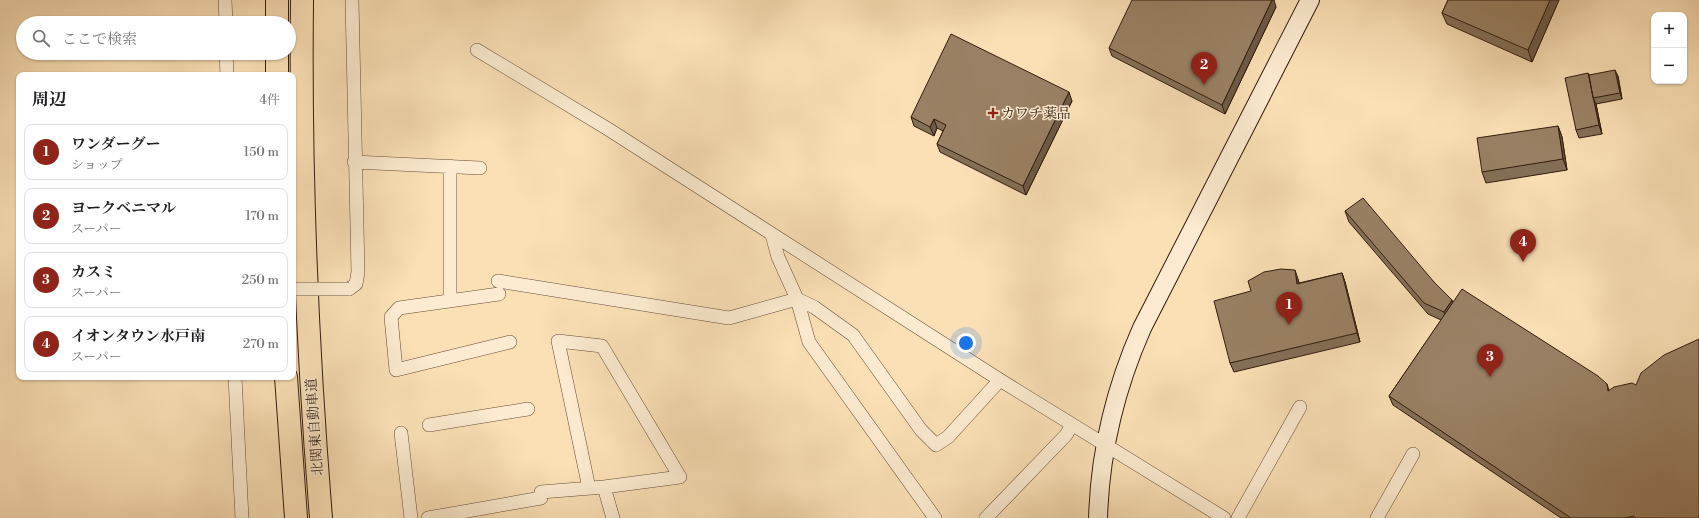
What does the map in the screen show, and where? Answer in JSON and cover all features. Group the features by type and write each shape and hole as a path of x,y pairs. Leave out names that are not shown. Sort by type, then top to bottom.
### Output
{"highway":[{"path":"277,0 277,16"},
{"name":"北関東自動車道","path":"302,0 304,214 311,392 321,518"},
{"path":"277,60 278,72"},
{"name":"北関東自動車道","path":"286,380 296,518"}],"street":[{"path":"225,0 226,16"},
{"path":"296,289 348,289 356,284 358,272 354,162 352,0"},
{"path":"1098,518 1104,446 1113,407 1129,357 1142,328 1310,0"},
{"path":"478,50 747,216 772,236 1104,446 1224,518"},
{"path":"226,60 227,72"},
{"path":"354,162 480,168"},
{"path":"450,166 450,300"},
{"path":"772,236 778,257 797,299 809,342 935,518"},
{"path":"510,342 396,370 391,317 399,308 450,300 498,288 729,318 797,299 814,308 853,335 921,430 936,444 948,437 1000,380"},
{"path":"428,518 541,495 680,477 602,346 558,341 590,488"},
{"path":"235,380 242,518"},
{"path":"1238,518 1300,407"},
{"path":"429,425 528,409"},
{"path":"986,518 1066,435 1072,425"},
{"path":"401,433 411,518"},
{"path":"1377,518 1413,454"},
{"path":"604,487 613,518"}],"building":[{"path":"1132,0 1272,0 1222,105 1109,48"},
{"path":"1448,0 1550,0 1528,50 1442,13"},
{"name":"カワチ薬品","path":"951,34 1069,92 1023,186 937,144 946,125 934,119 930,127 911,117"},
{"path":"1615,70 1620,93 1593,98 1589,75"},
{"path":"1588,73 1599,125 1576,130 1565,78"},
{"path":"1558,126 1563,159 1482,172 1477,138"},
{"path":"1363,198 1434,282 1452,300 1444,312 1424,303 1345,211"},
{"path":"1281,269 1295,270 1297,284 1342,273 1357,333 1230,363 1214,301 1251,291 1248,281 1264,272"},
{"path":"1462,289 1598,376 1607,384 1608,391 1614,387 1632,383 1636,385 1641,373 1664,355 1699,339 1699,518 1636,518 1634,516 1624,518 1571,518 1389,396"}],"place":[{"name":"ヨークベニマル","path":"1204,85"},
{"name":"カワチ薬品","path":"993,113"},
{"name":"イオンタウン水戸南","path":"1523,262"},
{"name":"ワンダーグー","path":"1289,325"},
{"name":"カスミ","path":"1490,377"}]}
